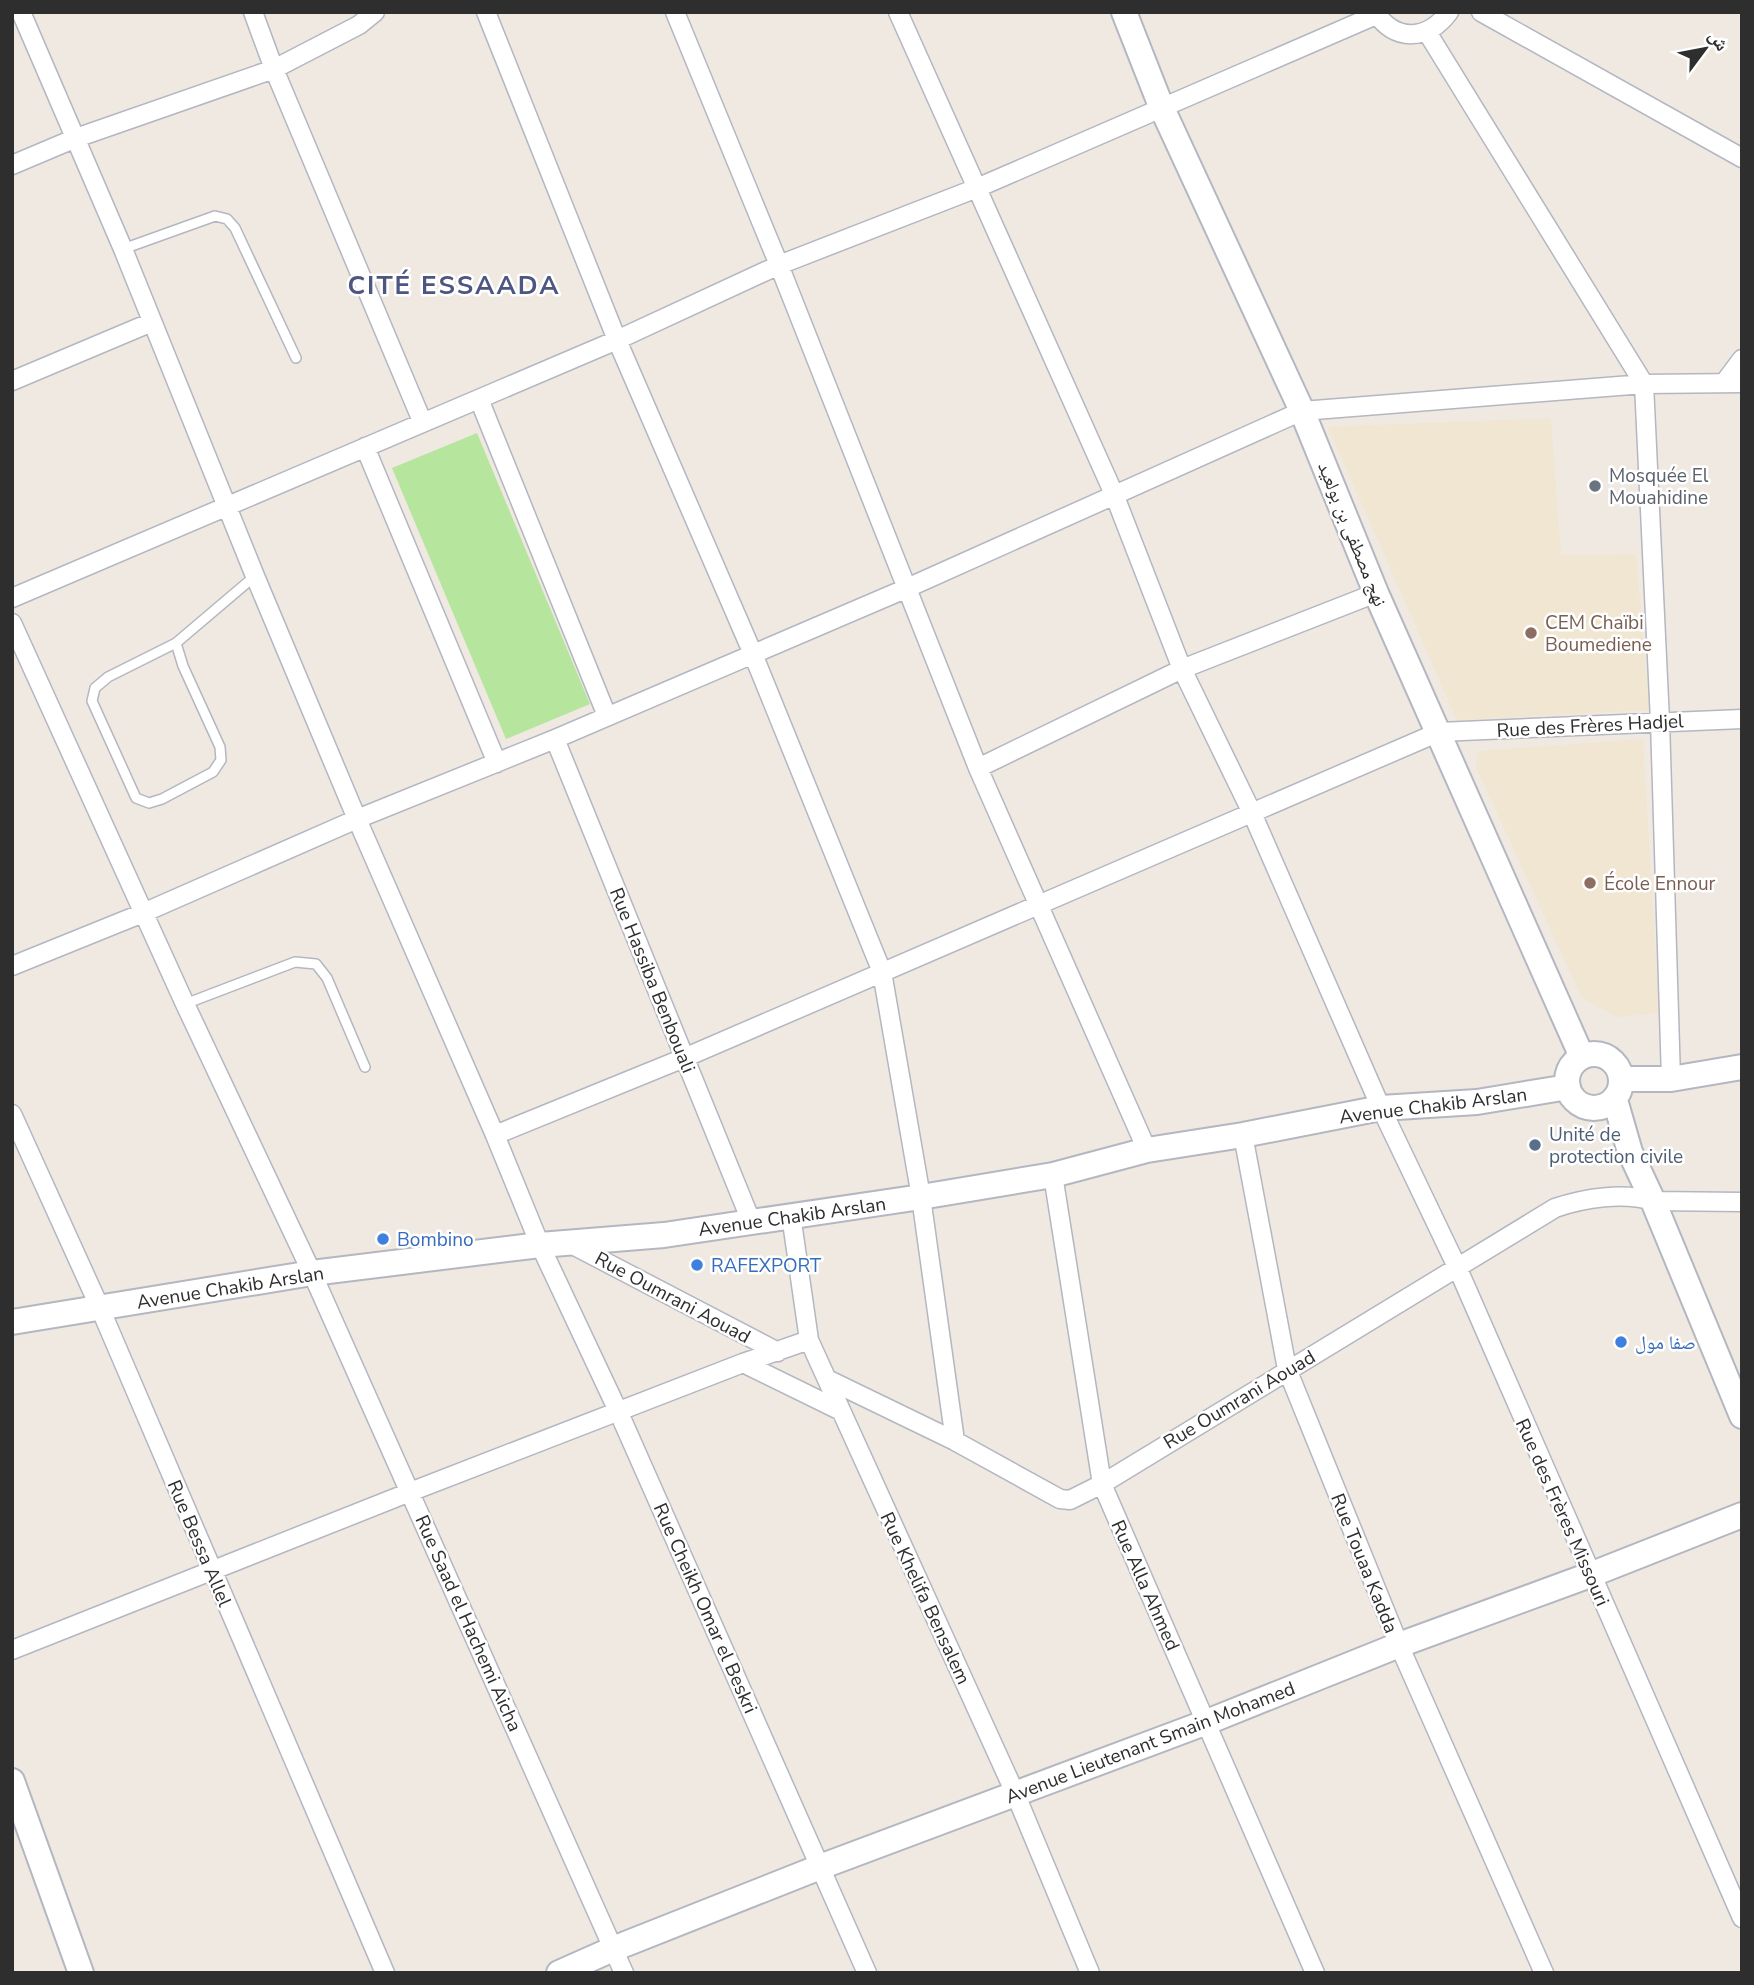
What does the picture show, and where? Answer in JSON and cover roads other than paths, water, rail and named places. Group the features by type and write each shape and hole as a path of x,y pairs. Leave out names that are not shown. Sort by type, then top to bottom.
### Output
{"main road":[{"name":"نهج مصطفى بن بولعيد","path":"1124,12 1161,106 1303,411 1377,593 1582,1057"},
{"path":"1630,1152 1591,1109 1578,1103 1567,1087 1567,1076 1571,1067 1582,1057 1591,1054 1606,1056 1614,1062 1630,1152 1734,1377 1742,1416"},
{"path":"1591,1109 1601,1108 1618,1089 1742,1067"},
{"name":"Avenue Chakib Arslan","path":"12,1322 313,1273 540,1245 664,1235 790,1216 1054,1175 1147,1150 1243,1135 1381,1108 1477,1102 1567,1087"},
{"name":"Avenue Lieutenant Smain Mohamed","path":"559,1973 820,1867 1207,1722 1399,1645 1590,1575 1742,1515"},
{"path":"12,1781 81,1973"}],"street":[{"name":"Rue Cheikh Omar el Beskri","path":"21,12 123,248 255,576 357,819 540,1245 620,1413 867,1973"},
{"path":"253,12 274,69 422,421"},
{"path":"12,165 76,138 274,69 359,25 375,12"},
{"path":"486,12 617,340 753,654 882,972 921,1196 955,1441"},
{"path":"675,12 779,265 978,768 1147,1150"},
{"name":"Rue des Frères Missouri","path":"898,12 1114,494 1182,668 1252,813 1381,1108 1458,1269 1742,1918"},
{"path":"12,598 617,340 779,265 977,188 1331,34 1379,17 1400,32 1427,32 1440,24 1449,12"},
{"path":"1481,12 1742,158"},
{"path":"1427,32 1644,384 1660,721 1671,1079"},
{"path":"12,381 152,322"},
{"path":"12,966 143,913 357,819 555,739 905,589 1303,411 1644,384 1733,383 1742,359"},
{"path":"479,398 607,716"},
{"path":"366,446 497,763"},
{"path":"978,768 1182,668 1377,593"},
{"name":"Rue Saad el Hachemi Aicha","path":"12,623 185,1004 313,1273 624,1973"},
{"name":"Rue des Frères Hadjel","path":"1439,732 1742,719"},
{"path":"495,1135 684,1058 1439,732"},
{"name":"Rue Hassiba Benbouali","path":"555,739 751,1221"},
{"name":"Rue Bessa Allel","path":"12,1114 100,1308 385,1973"},
{"name":"Rue Touaa Kadda","path":"1243,1135 1287,1369 1399,1645 1544,1973"},
{"name":"Rue Alla Ahmed","path":"1054,1175 1102,1484 1315,1973"},
{"name":"Rue Oumrani Aouad","path":"827,1379 955,1441 1060,1499 1070,1500 1102,1484 1555,1208 1578,1200 1640,1197 1653,1201 1742,1202"},
{"name":"Rue Khelifa Bensalem","path":"790,1216 808,1340 1015,1793 1088,1972"},
{"name":"Rue Oumrani Aouad","path":"569,1243 778,1352"},
{"path":"12,1650 411,1492 808,1340"},
{"path":"743,1363 841,1411"}],"lane":[{"path":"123,248 215,216 227,219 236,229 296,358"},
{"path":"176,643 183,666 220,747 221,760 213,772 149,803 136,798 92,701 95,688 108,677 176,643 255,576"},
{"path":"185,1004 295,962 316,964 327,978 365,1067"}],"place":[{"name":"Mosquée El Mouahidine","path":"1595,486"},
{"name":"CEM Chaïbi Boumediene","path":"1531,633"},
{"name":"École Ennour","path":"1590,883"},
{"name":"Unité de protection civile","path":"1535,1145"},
{"name":"Bombino","path":"383,1239"},
{"name":"RAFEXPORT","path":"697,1265"},
{"name":"صفا مول","path":"1621,1342"}],"district":[{"name":"CITÉ ESSAADA","path":"454,285"}]}
